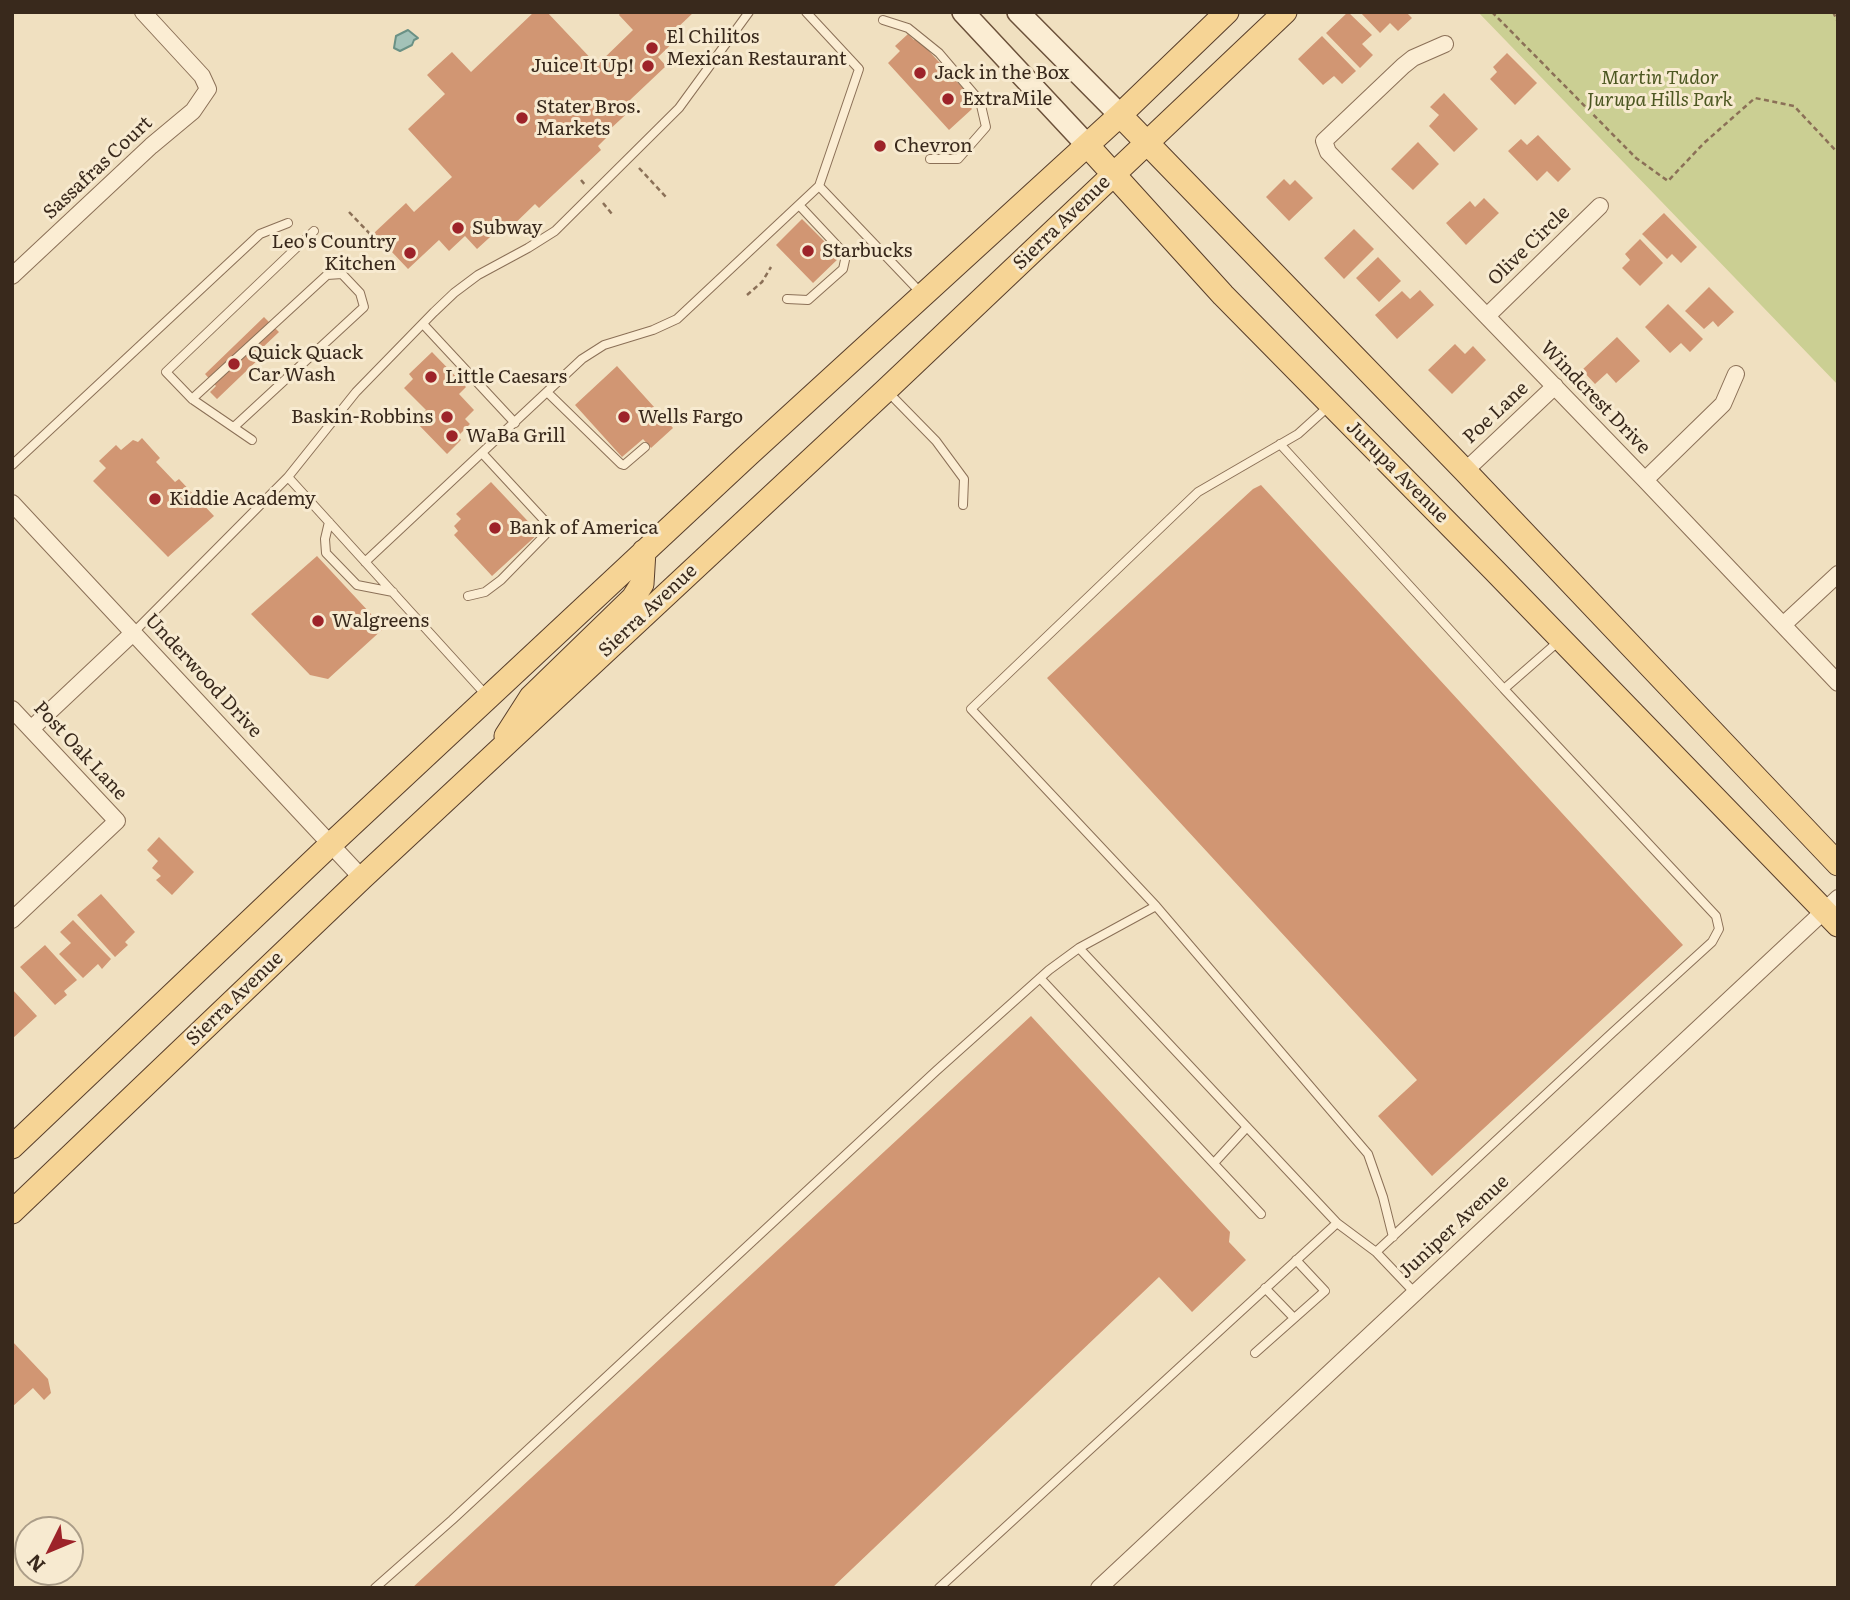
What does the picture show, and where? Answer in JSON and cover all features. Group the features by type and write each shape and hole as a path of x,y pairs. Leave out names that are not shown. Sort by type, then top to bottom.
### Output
{"main road":[{"name":"Jurupa Avenue","path":"964,12 1223,295 1833,911"},
{"path":"1018,12 1149,142 1838,864"},
{"name":"Sierra Avenue","path":"12,1147 644,551 1120,115 1227,12"},
{"name":"Sierra Avenue","path":"12,1212 362,878 886,390 1285,12"},
{"path":"494,757 520,710 531,697 633,598 642,584 644,551"}],"street":[{"name":"Sassafras Court","path":"12,276 151,146 193,111 208,89 202,76 143,12"},
{"name":"Windcrest Drive","path":"1445,44 1403,65 1325,141 1330,155 1488,316 1838,684"},
{"name":"Olive Circle","path":"1488,316 1600,206"},
{"path":"1645,480 1723,404 1736,373"},
{"name":"Poe Lane","path":"1465,471 1555,386"},
{"name":"Underwood Drive","path":"12,503 362,878"},
{"path":"1783,625 1838,573"},
{"path":"31,729 134,632"},
{"name":"Post Oak Lane","path":"12,709 117,821 12,920"},
{"name":"Juniper Avenue","path":"1099,1588 1415,1293 1833,911"}],"lane":[{"path":"134,632 288,477 356,392 454,293 478,275 555,230 679,108 750,12"},
{"path":"365,562 593,350 653,330 677,318 819,186 859,69 806,12"},
{"path":"883,20 908,28 939,53 980,101 986,127 958,159 930,159"},
{"path":"819,186 923,295"},
{"path":"787,299 808,300 843,269 845,260 843,252 799,205"},
{"path":"12,465 260,234 288,223"},
{"path":"252,440 192,399 166,372 314,231"},
{"path":"192,399 327,275 342,274 360,293 364,307 235,426"},
{"path":"423,324 515,424"},
{"path":"886,390 936,441 964,478 963,505"},
{"path":"547,392 621,464 624,465 645,447"},
{"path":"1330,405 1298,434 1198,492 971,709 1156,906 1368,1154 1393,1237"},
{"path":"1280,444 1716,916 1719,929 1713,942 1612,1032 1376,1252"},
{"path":"468,596 485,592 501,580 545,535 544,520 482,453"},
{"path":"288,477 489,699"},
{"path":"329,522 325,540 326,552 357,585 393,593"},
{"path":"1504,689 1561,639"},
{"path":"376,1588 1040,978 1079,948 1156,906"},
{"path":"1079,948 1337,1223 1376,1252 1415,1293"},
{"path":"1040,978 1261,1214"},
{"path":"1214,1163 1247,1127"},
{"path":"939,1588 1337,1223"},
{"path":"1255,1353 1325,1291 1296,1260"},
{"path":"1265,1288 1294,1318"}],"path":[{"path":"1492,12 1636,158 1668,181 1704,143 1755,98 1794,106 1838,153"},
{"path":"1833,12 1838,22"},
{"path":"629,157 666,197"},
{"path":"349,212 372,236 368,241"},
{"path":"747,295 762,282 771,267"}],"green space":[{"name":"Martin Tudor Jurupa Hills Park","path":"1478,12 1838,12 1838,385 1658,198"}],"water":[{"path":"408,30 418,38 412,45 400,51 394,48 396,36"}],"building":[{"name":"Stater Bros. Markets","path":"534,12 547,12 597,65 633,30 619,15 621,12 694,12 675,30 680,36 658,57 666,66 630,100 635,106 607,132 609,135 598,146 601,150 539,208 535,204 505,233 500,228 477,249 465,236 449,251 439,240 408,269 374,233 406,203 414,212 452,177 408,129 445,94 427,75 452,52 471,72"},
{"path":"1348,12 1372,35 1362,44 1373,55 1360,68 1326,33"},
{"path":"1360,12 1406,12 1412,18 1398,31 1390,23 1380,33"},
{"path":"908,34 914,40 917,38 971,97 966,102 972,109 949,130 888,63 900,51 895,46"},
{"path":"1322,36 1356,71 1342,84 1334,76 1323,85 1298,59"},
{"path":"1507,53 1537,83 1515,105 1490,79 1497,72 1493,67"},
{"path":"1444,93 1478,129 1454,152 1429,126 1439,115 1430,107"},
{"path":"1538,135 1571,169 1558,182 1547,171 1537,181 1508,151 1521,139 1527,145"},
{"path":"1418,142 1439,164 1413,190 1391,169"},
{"path":"1284,179 1290,185 1295,180 1313,198 1289,221 1266,197"},
{"path":"1484,198 1499,213 1466,245 1446,223 1470,201 1475,207"},
{"path":"1664,213 1697,247 1681,263 1672,254 1667,259 1642,234"},
{"name":"Starbucks","path":"802,219 840,257 813,283 776,245"},
{"path":"1354,229 1374,249 1344,279 1324,258"},
{"path":"1640,239 1663,263 1640,286 1622,268 1630,260 1625,254"},
{"path":"1378,257 1401,281 1379,302 1356,278"},
{"path":"1709,287 1734,312 1718,327 1713,321 1704,329 1685,311"},
{"path":"1420,290 1434,305 1397,339 1375,315 1402,291 1410,299"},
{"path":"1668,304 1703,339 1690,352 1681,343 1670,353 1645,327"},
{"name":"Quick Quack Car Wash","path":"264,317 279,332 260,350 264,354 217,399 210,392 216,386 205,374"},
{"path":"1617,337 1640,361 1616,383 1607,373 1595,384 1582,370"},
{"path":"1455,344 1465,354 1473,346 1486,360 1452,394 1428,370"},
{"path":"432,352 466,387 459,394 474,410 465,419 470,424 458,436 461,440 447,454 415,421 426,410 404,388 413,379 409,374"},
{"name":"Wells Fargo","path":"617,366 673,428 651,448 643,439 622,457 575,405"},
{"name":"Kiddie Academy","path":"142,438 160,458 156,462 175,482 179,479 214,516 168,557 93,481 106,468 99,461 116,445 121,450 133,440 138,442"},
{"name":"Bank of America","path":"491,482 539,533 492,576 454,535 458,531 454,526 461,519 456,514"},
{"path":"1261,485 1683,945 1432,1176 1378,1116 1417,1080 1047,678 1253,489"},
{"name":"Walgreens","path":"317,556 384,628 328,679 310,675 251,614"},
{"path":"159,837 194,872 172,895 156,880 161,876 152,868 158,861 147,850"},
{"path":"101,894 135,932 125,942 128,945 115,957 77,915"},
{"path":"73,920 111,959 102,969 98,964 83,978 59,954 71,943 60,932"},
{"path":"45,945 77,980 64,991 67,995 55,1005 20,967"},
{"path":"12,989 37,1016 12,1039"},
{"path":"1031,1016 1230,1232 1229,1242 1246,1260 1192,1312 1159,1277 832,1588 412,1588"},
{"path":"12,1341 48,1379 51,1393 44,1400 33,1388 12,1407"}],"place":[{"name":"El Chilitos Mexican Restaurant","path":"652,48"},
{"name":"Juice It Up!","path":"648,66"},
{"name":"Jack in the Box","path":"920,73"},
{"name":"ExtraMile","path":"948,99"},
{"name":"Stater Bros. Markets","path":"522,118"},
{"name":"Chevron","path":"880,146"},
{"name":"Subway","path":"458,228"},
{"name":"Starbucks","path":"808,251"},
{"name":"Leo's Country Kitchen","path":"410,253"},
{"name":"Quick Quack Car Wash","path":"234,364"},
{"name":"Little Caesars","path":"431,377"},
{"name":"Baskin-Robbins","path":"447,417"},
{"name":"Wells Fargo","path":"624,417"},
{"name":"WaBa Grill","path":"452,436"},
{"name":"Kiddie Academy","path":"155,499"},
{"name":"Bank of America","path":"495,528"},
{"name":"Walgreens","path":"318,621"}]}
